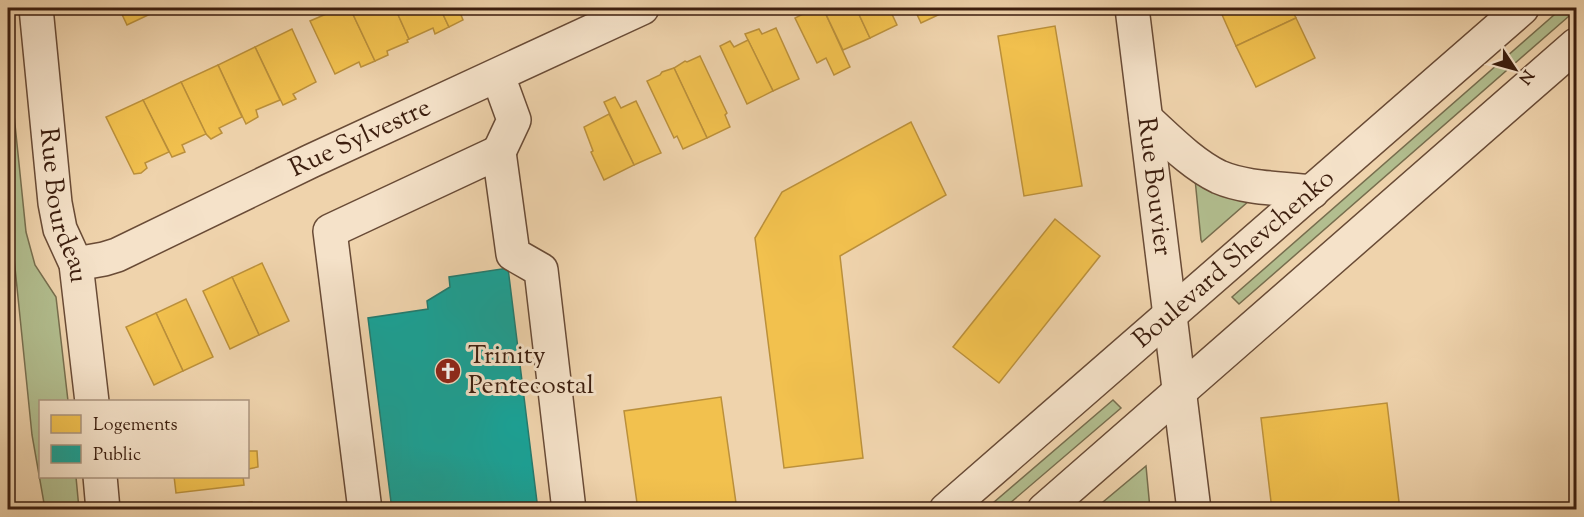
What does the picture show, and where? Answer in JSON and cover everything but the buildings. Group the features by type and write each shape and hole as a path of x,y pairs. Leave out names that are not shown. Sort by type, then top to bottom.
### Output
{"street":[{"name":"Rue Bourdeau","path":"36,8 55,204 60,229 76,264 92,400"},
{"name":"Rue Sylvestre","path":"76,264 117,255 311,161 642,8"},
{"name":"Rue Bouvier","path":"1132,8 1194,510"},
{"name":"Boulevard Shevchenko","path":"946,510 1522,8"},
{"path":"1044,510 1576,45"},
{"path":"498,76 514,120 499,152 513,254 541,270 569,510"},
{"path":"1146,119 1188,155 1219,176 1242,184 1312,192"},
{"path":"365,510 330,231 499,152"},
{"path":"100,478 103,510"}],"green space":[{"path":"1562,8 1576,8 1576,10 1239,304 1232,297"},
{"path":"8,56 26,232 35,265 56,297 68,400 39,400 39,475 32,435 8,199"},
{"path":"1195,179 1250,200 1202,242 1201,240"},
{"path":"1113,400 1121,408 1003,509 986,509"},
{"path":"1146,466 1150,509 1100,508 1103,502"},
{"path":"40,478 76,478 79,509 45,509"}],"place":[{"name":"Trinity Pentecostal","path":"448,371"}]}
